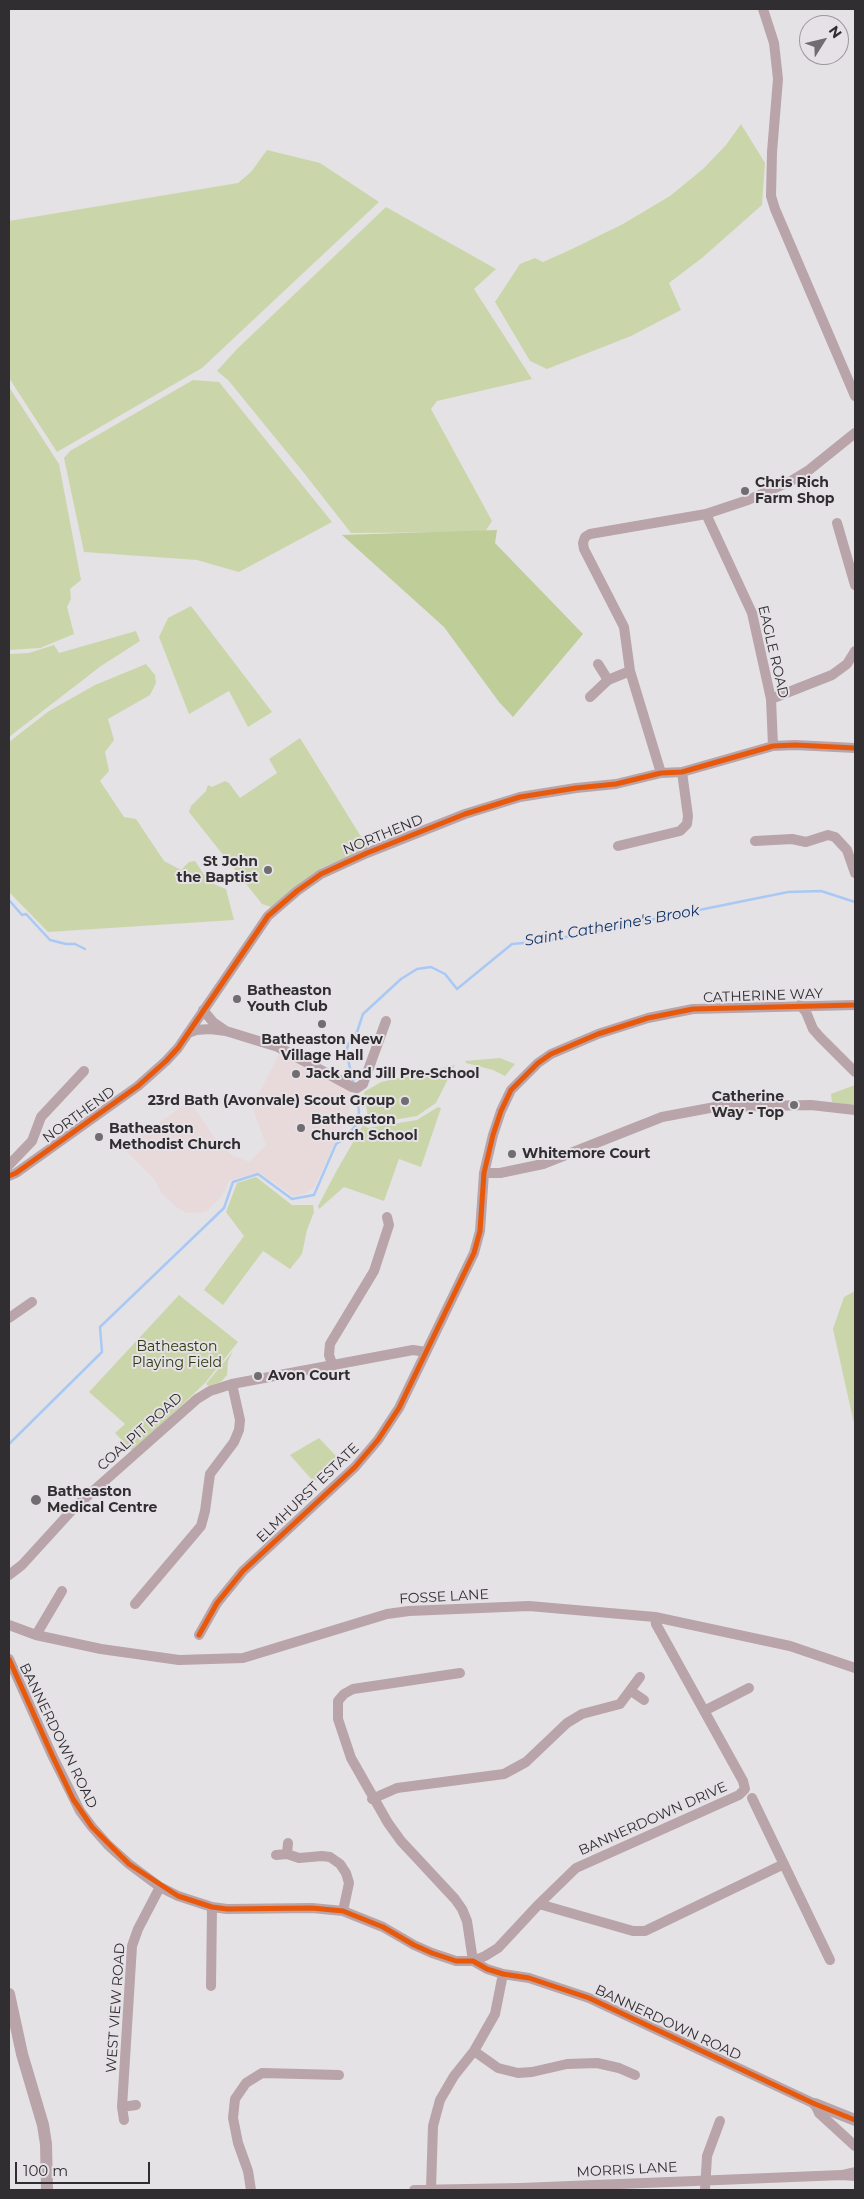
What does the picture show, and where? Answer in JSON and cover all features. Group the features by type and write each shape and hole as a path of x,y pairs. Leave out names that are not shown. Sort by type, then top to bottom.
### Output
{"street":[{"path":"763,9 774,43 778,79 772,152 771,196 855,396"},
{"path":"661,773 630,671 624,627 584,549 582,543 585,537 590,534 706,514 748,500 791,481 809,470 855,433"},
{"name":"EAGLE ROAD","path":"706,514 752,613 771,700 773,746"},
{"path":"837,523 855,585"},
{"path":"771,700 832,675 847,664 855,651"},
{"path":"598,664 608,680"},
{"path":"590,697 608,680 630,671"},
{"name":"NORTHEND","path":"9,1176 16,1173 138,1086 166,1061 188,1033 268,916 297,891 322,874 367,853 465,814 528,796 616,784 661,773 682,772 773,746 795,745 855,748"},
{"path":"618,846 680,831 686,824 688,816 682,772"},
{"path":"755,841 792,839 806,842 828,835 835,837 847,850 855,873"},
{"name":"CATHERINE WAY","path":"800,1005 806,1012 813,1029 855,1072"},
{"name":"CATHERINE WAY","path":"484,1173 492,1135 511,1090 538,1063 551,1054 598,1034 648,1018 694,1009 855,1005"},
{"path":"203,1010 213,1022 226,1031"},
{"path":"188,1033 210,1029 226,1031 278,1047 355,1088 363,1084 386,1022"},
{"path":"9,1165 32,1141 41,1118 84,1071"},
{"path":"484,1173 500,1173 543,1164 662,1117 715,1107 811,1104 855,1110"},
{"name":"ELMHURST ESTATE","path":"205,1630 217,1603 243,1571 355,1467 378,1440 399,1408 474,1253 480,1231 484,1173"},
{"path":"333,1366 329,1355 330,1344 374,1272 389,1224 387,1217"},
{"path":"9,1318 32,1302"},
{"path":"135,1604 201,1526 210,1474 234,1442 239,1430 240,1420 232,1384 413,1350 426,1352"},
{"name":"COALPIT ROAD","path":"9,1575 22,1565 74,1508 197,1399 210,1391 232,1384"},
{"path":"36,1635 62,1591"},
{"name":"FOSSE LANE","path":"9,1625 36,1635 101,1649 179,1660 243,1658 387,1614 409,1611 528,1606 655,1617 772,1641 855,1668"},
{"name":"BANNERDOWN DRIVE","path":"473,1961 498,1948 576,1868 739,1795 745,1789 743,1781 656,1624 655,1617"},
{"name":"BANNERDOWN ROAD","path":"9,1659 52,1756 80,1811 92,1828 108,1845 129,1864 160,1887 178,1896 212,1907 238,1909 312,1908 344,1912 383,1927 432,1953 456,1960 473,1961 487,1969 503,1974 529,1978 589,1998 815,2104 855,2120"},
{"path":"460,1673 353,1689 344,1694 338,1701 338,1719 351,1758 372,1799 401,1842 455,1899 462,1909 467,1920 473,1961"},
{"path":"372,1799 397,1788 504,1774 526,1762 567,1723 582,1714 620,1704 640,1677"},
{"path":"704,1711 749,1688"},
{"path":"631,1691 644,1700"},
{"path":"752,1798 830,1960"},
{"path":"276,1854 288,1848 299,1858 330,1857 340,1864 348,1883 344,1912"},
{"path":"539,1904 633,1931 645,1931 784,1864"},
{"name":"WEST VIEW ROAD","path":"124,2120 122,2107 132,1946 160,1887"},
{"path":"211,1986 212,1907"},
{"path":"431,2189 433,2126 440,2100 454,2076 474,2051 495,2014 503,1974"},
{"path":"9,1994 22,2054 43,2125 46,2144 47,2190"},
{"path":"474,2051 498,2068 518,2073 532,2072 567,2064 597,2063 619,2068 635,2075"},
{"path":"251,2190 248,2171 238,2143 233,2118 235,2099 246,2083 262,2073 339,2075"},
{"path":"815,2104 819,2113 855,2146"},
{"path":"122,2107 136,2105"},
{"path":"706,2185 707,2156 720,2121"},
{"name":"MORRIS LANE","path":"842,2175 855,2172"},
{"name":"MORRIS LANE","path":"414,2190 706,2185 842,2175 855,2176"}],"shaded area":[{"name":"Batheaston Church School","path":"281,1051 351,1090 349,1112 314,1187 304,1194 293,1196 259,1172 229,1181 222,1196 206,1212 187,1213 176,1207 162,1194 154,1179 126,1151 136,1139 187,1103 193,1106 214,1137 232,1155 249,1162 266,1145 252,1106"}],"green space":[{"path":"741,124 765,163 762,205 702,258 669,283 681,310 631,336 547,369 530,361 495,302 520,264 535,258 543,262 570,250 623,224 670,196 703,169 726,145"},
{"path":"267,150 320,163 379,202 202,368 57,452 9,378 9,221 238,183 251,172"},
{"path":"386,207 496,269 474,289 532,379 437,401 431,409 492,521 485,532 351,533 228,380 217,371 237,349"},
{"path":"193,380 219,382 332,522 239,572 197,560 84,552 64,458 70,451"},
{"path":"9,387 59,464 81,580 70,589 71,599 67,607 74,634 40,648 9,650"},
{"path":"497,530 495,543 583,634 513,717 499,702 444,627 342,535"},
{"path":"191,606 272,712 248,727 229,691 189,714 159,637 168,618"},
{"path":"136,631 140,641 101,666 9,737 9,654 29,653 54,645 59,653"},
{"path":"146,664 155,675 156,683 150,695 108,719 114,740 105,752 109,771 100,781 124,817 136,819 164,861 181,870 189,862 195,861 209,882 226,889 234,920 48,932 9,892 9,742 49,711 95,685"},
{"name":"St John the Baptist","path":"300,738 368,848 321,868 271,907 262,904 189,812 191,806 206,791 208,785 212,787 225,781 229,783 240,798 277,773 269,759"},
{"path":"500,1058 515,1064 505,1076 493,1070 466,1063 465,1061"},
{"path":"455,1065 436,1103 417,1116 369,1124 364,1092 381,1082"},
{"path":"855,1085 855,1106 832,1102 831,1094"},
{"path":"438,1107 441,1108 421,1167 399,1159 384,1201 344,1187 319,1209 318,1206 363,1125 368,1128 417,1120"},
{"path":"256,1177 292,1205 313,1205 314,1212 307,1230 302,1254 290,1269 263,1251 223,1305 204,1290 244,1236 226,1212 237,1183"},
{"path":"855,1291 855,1428 833,1329 844,1297"},
{"name":"Batheaston Playing Field","path":"179,1295 238,1342 205,1383 133,1452 115,1433 125,1424 89,1392"},
{"path":"233,1351 228,1361 227,1375 222,1381 210,1387 206,1384"},
{"path":"319,1438 337,1457 330,1467 327,1478 313,1481 290,1455"}],"waterway":[{"name":"Saint Catherine's Brook","path":"354,1085 346,1051 349,1043 356,1035 363,1014 401,979 417,969 431,967 445,974 457,989 512,944 546,941 788,892 821,891 855,902"},
{"path":"9,900 22,915 26,914 50,940 75,944 85,949"},
{"name":"Saint Catherine's Brook","path":"9,1444 102,1352 100,1327 224,1208 233,1182 258,1174 292,1199 314,1195 336,1144 343,1140 357,1124 359,1112 356,1090"}],"cycle path":[{"path":"9,1176 16,1173 138,1086 166,1061 178,1048 268,916 297,891 321,874 367,853 465,814 520,797 616,784 661,773 682,772 773,746 795,745 855,748"},
{"path":"199,1635 217,1603 243,1571 355,1467 378,1440 399,1408 474,1253 480,1231 484,1173 501,1111 511,1090 538,1063 551,1054 598,1034 648,1018 693,1009 855,1005"},
{"path":"9,1659 73,1799 92,1827 129,1864 178,1896 212,1907 227,1909 312,1908 343,1911 383,1927 432,1953 456,1961 473,1961 487,1969 503,1974 529,1978 589,1998 815,2104 855,2120"}],"place":[{"name":"Chris Rich Farm Shop","path":"745,491"},
{"name":"St John the Baptist","path":"268,870"},
{"name":"Batheaston Youth Club","path":"237,999"},
{"name":"Batheaston New Village Hall","path":"322,1024"},
{"name":"Jack and Jill Pre-School","path":"296,1074"},
{"name":"23rd Bath (Avonvale) Scout Group","path":"405,1101"},
{"name":"Catherine Way - Top","path":"794,1105"},
{"name":"Batheaston Church School","path":"301,1128"},
{"name":"Batheaston Methodist Church","path":"99,1137"},
{"name":"Whitemore Court","path":"512,1154"},
{"name":"Avon Court","path":"258,1376"},
{"name":"Batheaston Medical Centre","path":"36,1500"}]}
